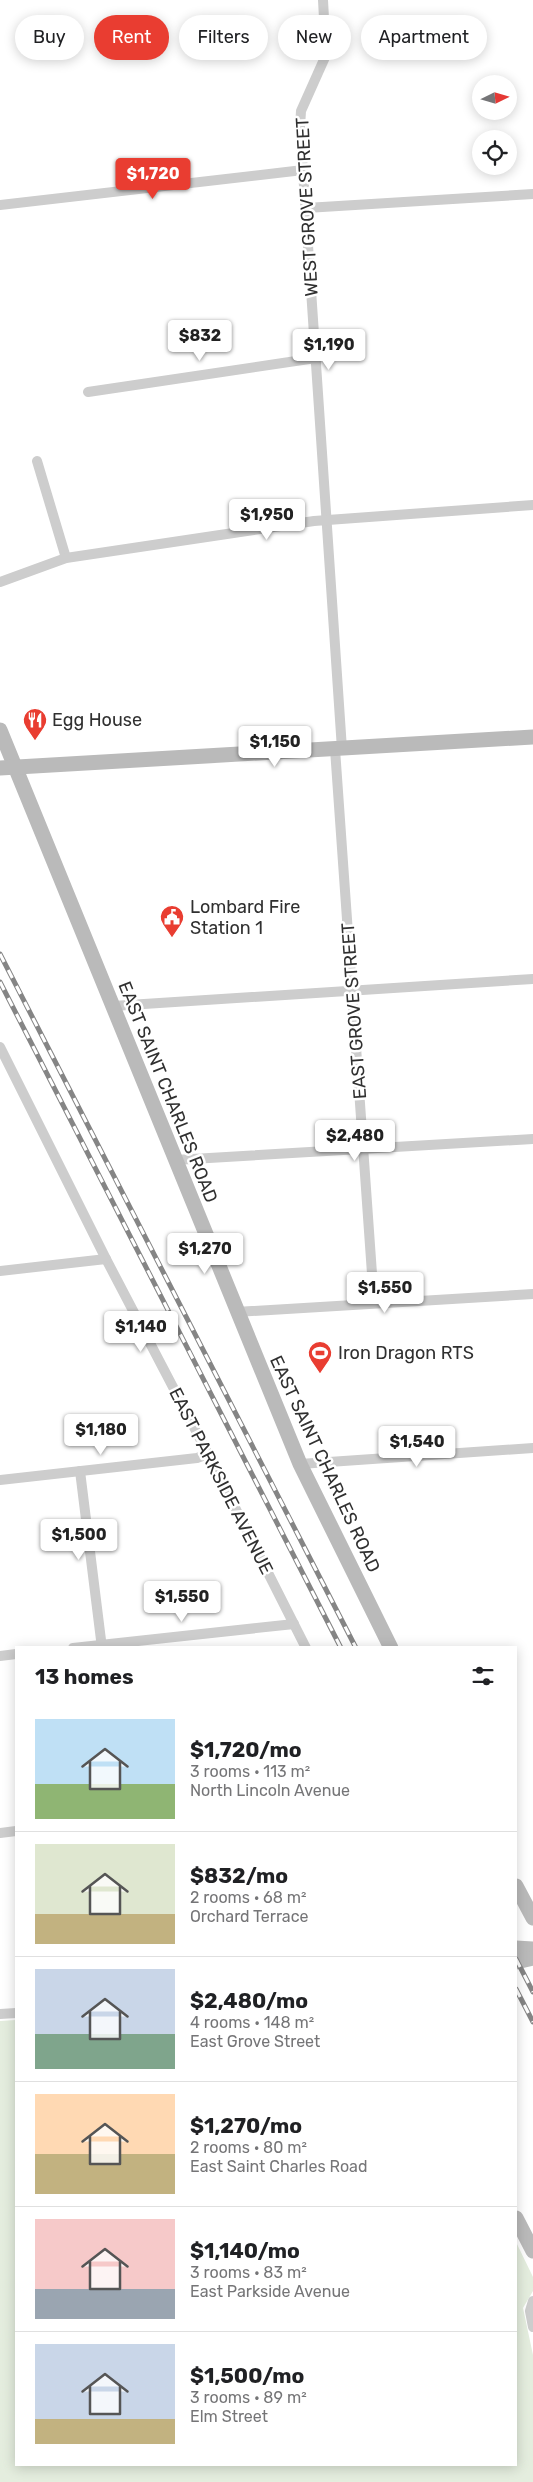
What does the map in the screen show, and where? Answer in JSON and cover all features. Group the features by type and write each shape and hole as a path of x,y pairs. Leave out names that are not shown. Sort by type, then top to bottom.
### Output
{"main road":[{"name":"EAST SAINT CHARLES ROAD","path":"0,730 7,767 113,1006 236,1312 300,1464 390,1646"},
{"path":"7,767 533,738"},
{"path":"517,1888 533,1918"},
{"path":"517,1948 533,1949"},
{"path":"517,1962 533,1958"},
{"path":"517,2220 533,2251"}],"street":[{"name":"WEST GROVE STREET","path":"323,0 326,55 301,111 303,170 327,520 338,749"},
{"path":"0,205 303,170"},
{"path":"306,208 533,194"},
{"path":"88,392 316,358"},
{"path":"36,461 66,558"},
{"path":"0,582 66,558 327,520 533,505"},
{"name":"EAST GROVE STREET","path":"338,749 374,1302"},
{"path":"113,1006 533,980"},
{"name":"EAST PARKSIDE AVENUE","path":"0,1047 106,1259 208,1454 305,1646"},
{"path":"175,1160 533,1139"},
{"path":"0,1271 106,1259"},
{"path":"236,1312 374,1302 533,1294"},
{"path":"300,1464 533,1448"},
{"path":"0,1480 197,1458 208,1454"},
{"path":"80,1471 102,1646 294,1624"},
{"path":"0,1656 15,1654"},
{"path":"0,1833 15,1831"},
{"path":"0,2014 15,2013"},
{"path":"533,2301 530,2311 533,2327"}],"green space":[{"path":"15,2020 15,2466 517,2466 517,2244 533,2277 533,2291 523,2308 533,2355 533,2482 0,2482 0,2021"}],"railway":[{"path":"0,954 355,1646"},
{"path":"0,982 340,1646"},
{"path":"517,1961 533,1992"},
{"path":"517,1991 533,2022"}],"place":[{"name":"Egg House","path":"35,741"},
{"name":"Lombard Fire Station 1","path":"172,938"},
{"name":"Iron Dragon RTS","path":"320,1374"}]}
